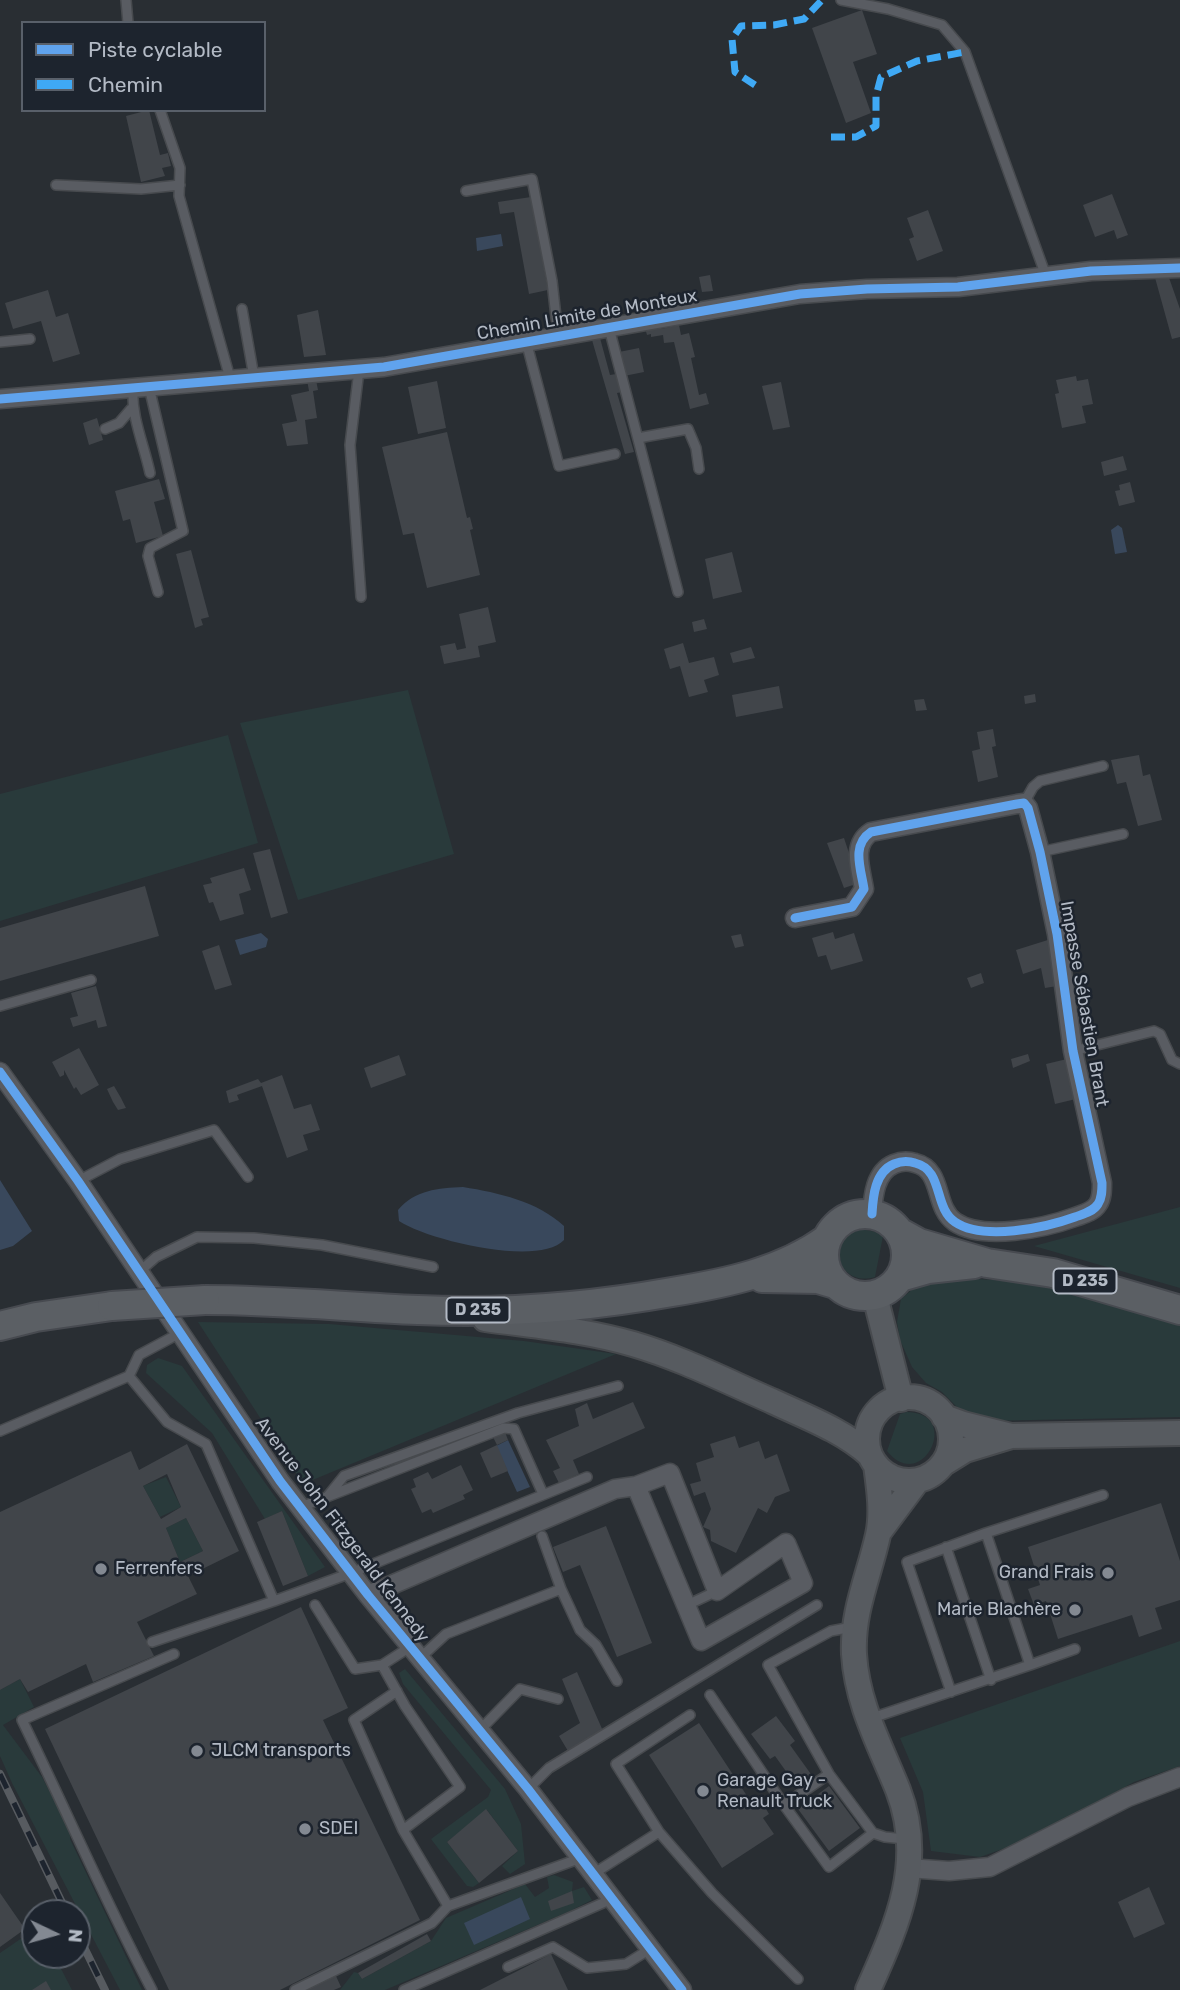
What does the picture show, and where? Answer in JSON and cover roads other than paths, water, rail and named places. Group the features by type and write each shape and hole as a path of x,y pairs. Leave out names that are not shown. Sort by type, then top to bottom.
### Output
{"main road":[{"path":"872,1214 890,1222 899,1232 905,1244 906,1257 900,1277 887,1290 875,1296 862,1297 835,1284 825,1264 824,1252 827,1239 843,1220 854,1215 872,1214"},
{"name":"D 235","path":"899,1232 919,1242 988,1263 1053,1273 1180,1310"},
{"name":"D 235","path":"749,1278 791,1260 827,1239"},
{"name":"D 235","path":"900,1277 928,1269 988,1263"},
{"name":"D 235","path":"0,1325 36,1317 112,1307 205,1300 261,1300 419,1310 542,1309 634,1299 749,1278 818,1279 835,1284"},
{"path":"875,1296 901,1399"},
{"path":"419,1310 588,1334 632,1344 674,1358 854,1441 894,1479 917,1481"},
{"path":"868,1990 899,1918 905,1894 908,1840 906,1818 899,1793 867,1719 856,1675 854,1627 859,1597 879,1532 879,1488 867,1434 870,1423 884,1406 901,1399 920,1399 938,1409 944,1417 951,1440 949,1452 937,1471 917,1481 879,1532"},
{"path":"944,1417 1010,1436 1180,1433"},
{"path":"944,1462 965,1450 1010,1436"},
{"path":"856,1990 883,1956"}],"street":[{"name":"Chemin Limite de Monteux","path":"0,399 230,378 359,370 800,294 958,287 1091,271 1180,268"},
{"name":"Impasse Sébastien Brant","path":"872,1214 876,1184 882,1172 894,1164 908,1161 920,1164 930,1171 945,1212 954,1222 968,1228 1000,1231 1036,1229 1090,1211 1097,1205 1102,1194 1102,1183 1073,1051 1057,934 1040,852 1028,808 1024,803"},
{"path":"795,918 852,907 864,889 858,850 862,838 871,832 1024,803"},
{"name":"Avenue John Fitzgerald Kennedy","path":"0,1072 78,1181 300,1507 368,1595 528,1789 682,1990"},
{"path":"368,1595 615,1489 636,1486 670,1473 717,1591 786,1544 803,1583 701,1641 636,1486"},
{"path":"908,1867 948,1871 990,1867 1128,1797 1180,1777"}],"lane":[{"path":"126,0 128,21"},
{"path":"841,0 888,9 942,24 965,52 1046,276"},
{"path":"161,112 180,168 179,195 230,378"},
{"path":"466,191 532,179 552,281 558,335"},
{"path":"56,185 141,189 180,185"},
{"path":"242,309 254,377"},
{"path":"609,328 678,592"},
{"path":"0,342 30,339"},
{"path":"526,341 559,466 615,454"},
{"path":"359,370 350,445 361,597"},
{"path":"105,429 119,423 131,409 141,388"},
{"path":"141,388 184,531 150,548 148,556 158,592"},
{"path":"131,409 142,436 150,473"},
{"path":"638,438 688,429 696,448 699,469"},
{"path":"1024,803 1032,787 1040,781 1102,766"},
{"path":"1040,852 1123,834"},
{"path":"0,1006 91,980"},
{"path":"1073,1051 1154,1031 1160,1034 1172,1060 1180,1063"},
{"path":"78,1181 120,1159 214,1130 248,1177"},
{"path":"139,1272 156,1257 197,1237 254,1238 322,1245 433,1267"},
{"path":"0,1431 129,1376 139,1355 180,1333"},
{"path":"129,1376 167,1422 206,1444 274,1601"},
{"path":"327,1497 344,1476 518,1413 618,1385"},
{"path":"300,1507 504,1429 513,1429 543,1494"},
{"path":"152,1642 351,1573 587,1477"},
{"path":"951,1692 908,1562 1102,1495"},
{"path":"986,1533 1030,1665"},
{"path":"542,1536 561,1589 580,1630 596,1645 617,1681"},
{"path":"946,1547 991,1680"},
{"path":"316,1605 355,1669 382,1665 415,1652 446,1634 561,1589"},
{"path":"685,1606 717,1591"},
{"path":"528,1789 549,1769 817,1605"},
{"path":"854,1627 831,1631 768,1665 829,1774 873,1833 908,1840"},
{"path":"867,1719 991,1680 1075,1649"},
{"path":"152,1990 110,1911 22,1720 174,1654"},
{"path":"382,1665 460,1787 403,1830"},
{"path":"480,1731 520,1689 558,1699"},
{"path":"397,1691 354,1720 403,1830 448,1906"},
{"path":"710,1695 829,1867 873,1833"},
{"path":"690,1715 616,1764 659,1832 712,1893 797,1979"},
{"path":"784,1805 829,1774"},
{"path":"593,1874 659,1832"},
{"path":"295,1990 432,1923 448,1906 580,1858"},
{"path":"404,1990 612,1899"},
{"path":"508,1967 552,1947 587,1968 626,1964 650,1949"}],"water":[{"path":"501,234 503,246 477,251 476,238"},
{"path":"1118,525 1122,528 1127,552 1115,554 1111,530"},
{"path":"261,933 268,939 266,947 240,955 235,940"},
{"path":"0,1180 32,1231 13,1246 0,1250"},
{"path":"463,1187 504,1195 542,1210 564,1226 564,1240 551,1248 508,1251 433,1236 399,1221 398,1210 419,1194 436,1189"},
{"path":"508,1440 530,1487 517,1492 496,1446"},
{"path":"521,1897 530,1919 474,1945 464,1923"}],"railway":[{"path":"0,1774 60,1899"},
{"path":"91,1962 105,1990"}],"place":[{"name":"Ferrenfers","path":"101,1569"},
{"name":"Grand Frais","path":"1108,1573"},
{"name":"Marie Blachère","path":"1075,1610"},
{"name":"JLCM transports","path":"197,1751"},
{"name":"Garage Gay - Renault Truck","path":"703,1791"},
{"name":"SDEI","path":"305,1829"}]}
